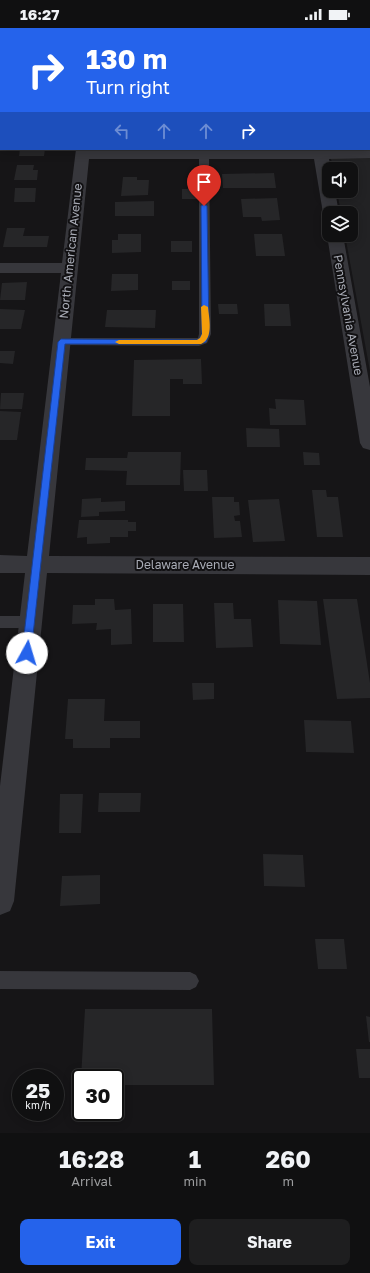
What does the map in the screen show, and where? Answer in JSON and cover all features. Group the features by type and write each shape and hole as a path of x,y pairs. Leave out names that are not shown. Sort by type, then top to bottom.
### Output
{"street":[{"path":"82,152 204,155 321,152 370,154"},
{"name":"North American Avenue","path":"0,902 82,152"},
{"path":"321,152 330,206"},
{"name":"Pennsylvania Avenue","path":"336,242 370,443"},
{"path":"0,268 69,268"},
{"name":"Delaware Avenue","path":"0,564 370,566"}],"lane":[{"path":"61,342 198,342 203,340 206,334 204,155"},
{"path":"0,622 30,622"},
{"path":"0,980 190,981"}],"shaded area":[{"path":"329,150 370,150 370,371 346,242 358,242 358,206 340,206 338,198 358,198 358,162 332,162"}],"building":[{"path":"20,150 45,150 44,156 19,156"},
{"path":"17,165 34,165 33,170 38,170 37,180 14,180"},
{"path":"274,173 276,188 223,188 222,174"},
{"path":"123,177 137,177 137,180 149,180 148,195 121,196"},
{"path":"15,188 36,188 35,202 14,202"},
{"path":"182,189 197,189 197,199 182,199"},
{"path":"277,198 280,220 262,221 261,217 243,217 241,199"},
{"path":"154,201 154,216 115,216 115,202"},
{"path":"7,228 25,228 23,236 49,236 47,247 3,247"},
{"path":"118,234 141,234 141,252 112,253 112,240 118,240"},
{"path":"254,234 282,234 285,256 256,256"},
{"path":"171,241 192,241 192,252 171,252"},
{"path":"112,274 138,274 138,290 111,291"},
{"path":"172,281 190,281 190,290 172,290"},
{"path":"27,282 25,300 0,300 2,283"},
{"path":"218,304 237,304 238,314 219,314"},
{"path":"264,304 289,304 291,326 265,326"},
{"path":"0,309 25,310 21,329 0,329"},
{"path":"107,310 156,310 155,328 105,327"},
{"path":"0,351 15,351 13,364 0,363"},
{"path":"201,359 202,384 183,384 183,379 170,379 170,416 132,416 134,360"},
{"path":"1,393 24,393 22,409 0,409"},
{"path":"275,399 304,400 306,425 270,425 269,408 276,409"},
{"path":"0,411 21,412 17,440 0,440"},
{"path":"246,428 279,429 280,447 247,447"},
{"path":"128,452 181,452 180,485 126,485 127,471 85,470 86,458 127,458"},
{"path":"303,452 319,453 320,465 304,465"},
{"path":"183,470 207,470 208,491 184,491"},
{"path":"312,490 326,490 327,497 338,497 343,537 317,537"},
{"path":"212,497 234,497 234,502 239,502 240,515 234,516 235,521 240,521 242,537 214,538"},
{"path":"101,498 101,502 125,501 125,511 99,512 99,516 81,517 82,499"},
{"path":"279,499 285,541 253,542 248,500"},
{"path":"79,520 128,520 128,522 136,522 136,531 128,531 128,537 110,537 110,543 87,544 87,537 77,538"},
{"path":"95,599 114,599 115,610 131,609 132,644 111,645 111,629 96,630 97,623 72,624 73,605 95,605"},
{"path":"323,599 357,599 370,683 370,698 337,699"},
{"path":"278,600 317,601 321,645 280,644"},
{"path":"214,603 233,603 234,619 251,619 253,647 216,648"},
{"path":"153,604 183,604 184,642 153,642"},
{"path":"192,683 214,683 214,699 193,700"},
{"path":"68,699 105,699 104,721 140,721 140,738 110,738 110,748 73,748 73,739 65,739"},
{"path":"304,720 351,721 354,753 306,752"},
{"path":"99,793 141,793 140,812 98,812"},
{"path":"60,794 83,794 81,833 59,833"},
{"path":"263,854 303,855 305,887 264,886"},
{"path":"100,875 100,904 60,906 62,876"},
{"path":"315,939 344,939 347,969 318,969"},
{"path":"85,1009 212,1009 214,1085 124,1085 124,1069 82,1069"},
{"path":"366,1016 370,1017 370,1042 369,1042"},
{"path":"356,1049 370,1049 370,1078 359,1078"}],"slow traffic":[{"path":"119,342 198,342 203,340 206,334 204,307"}],"route":[{"path":"27,653 61,342 198,342 203,340 206,334 204,314 204,206"}]}
